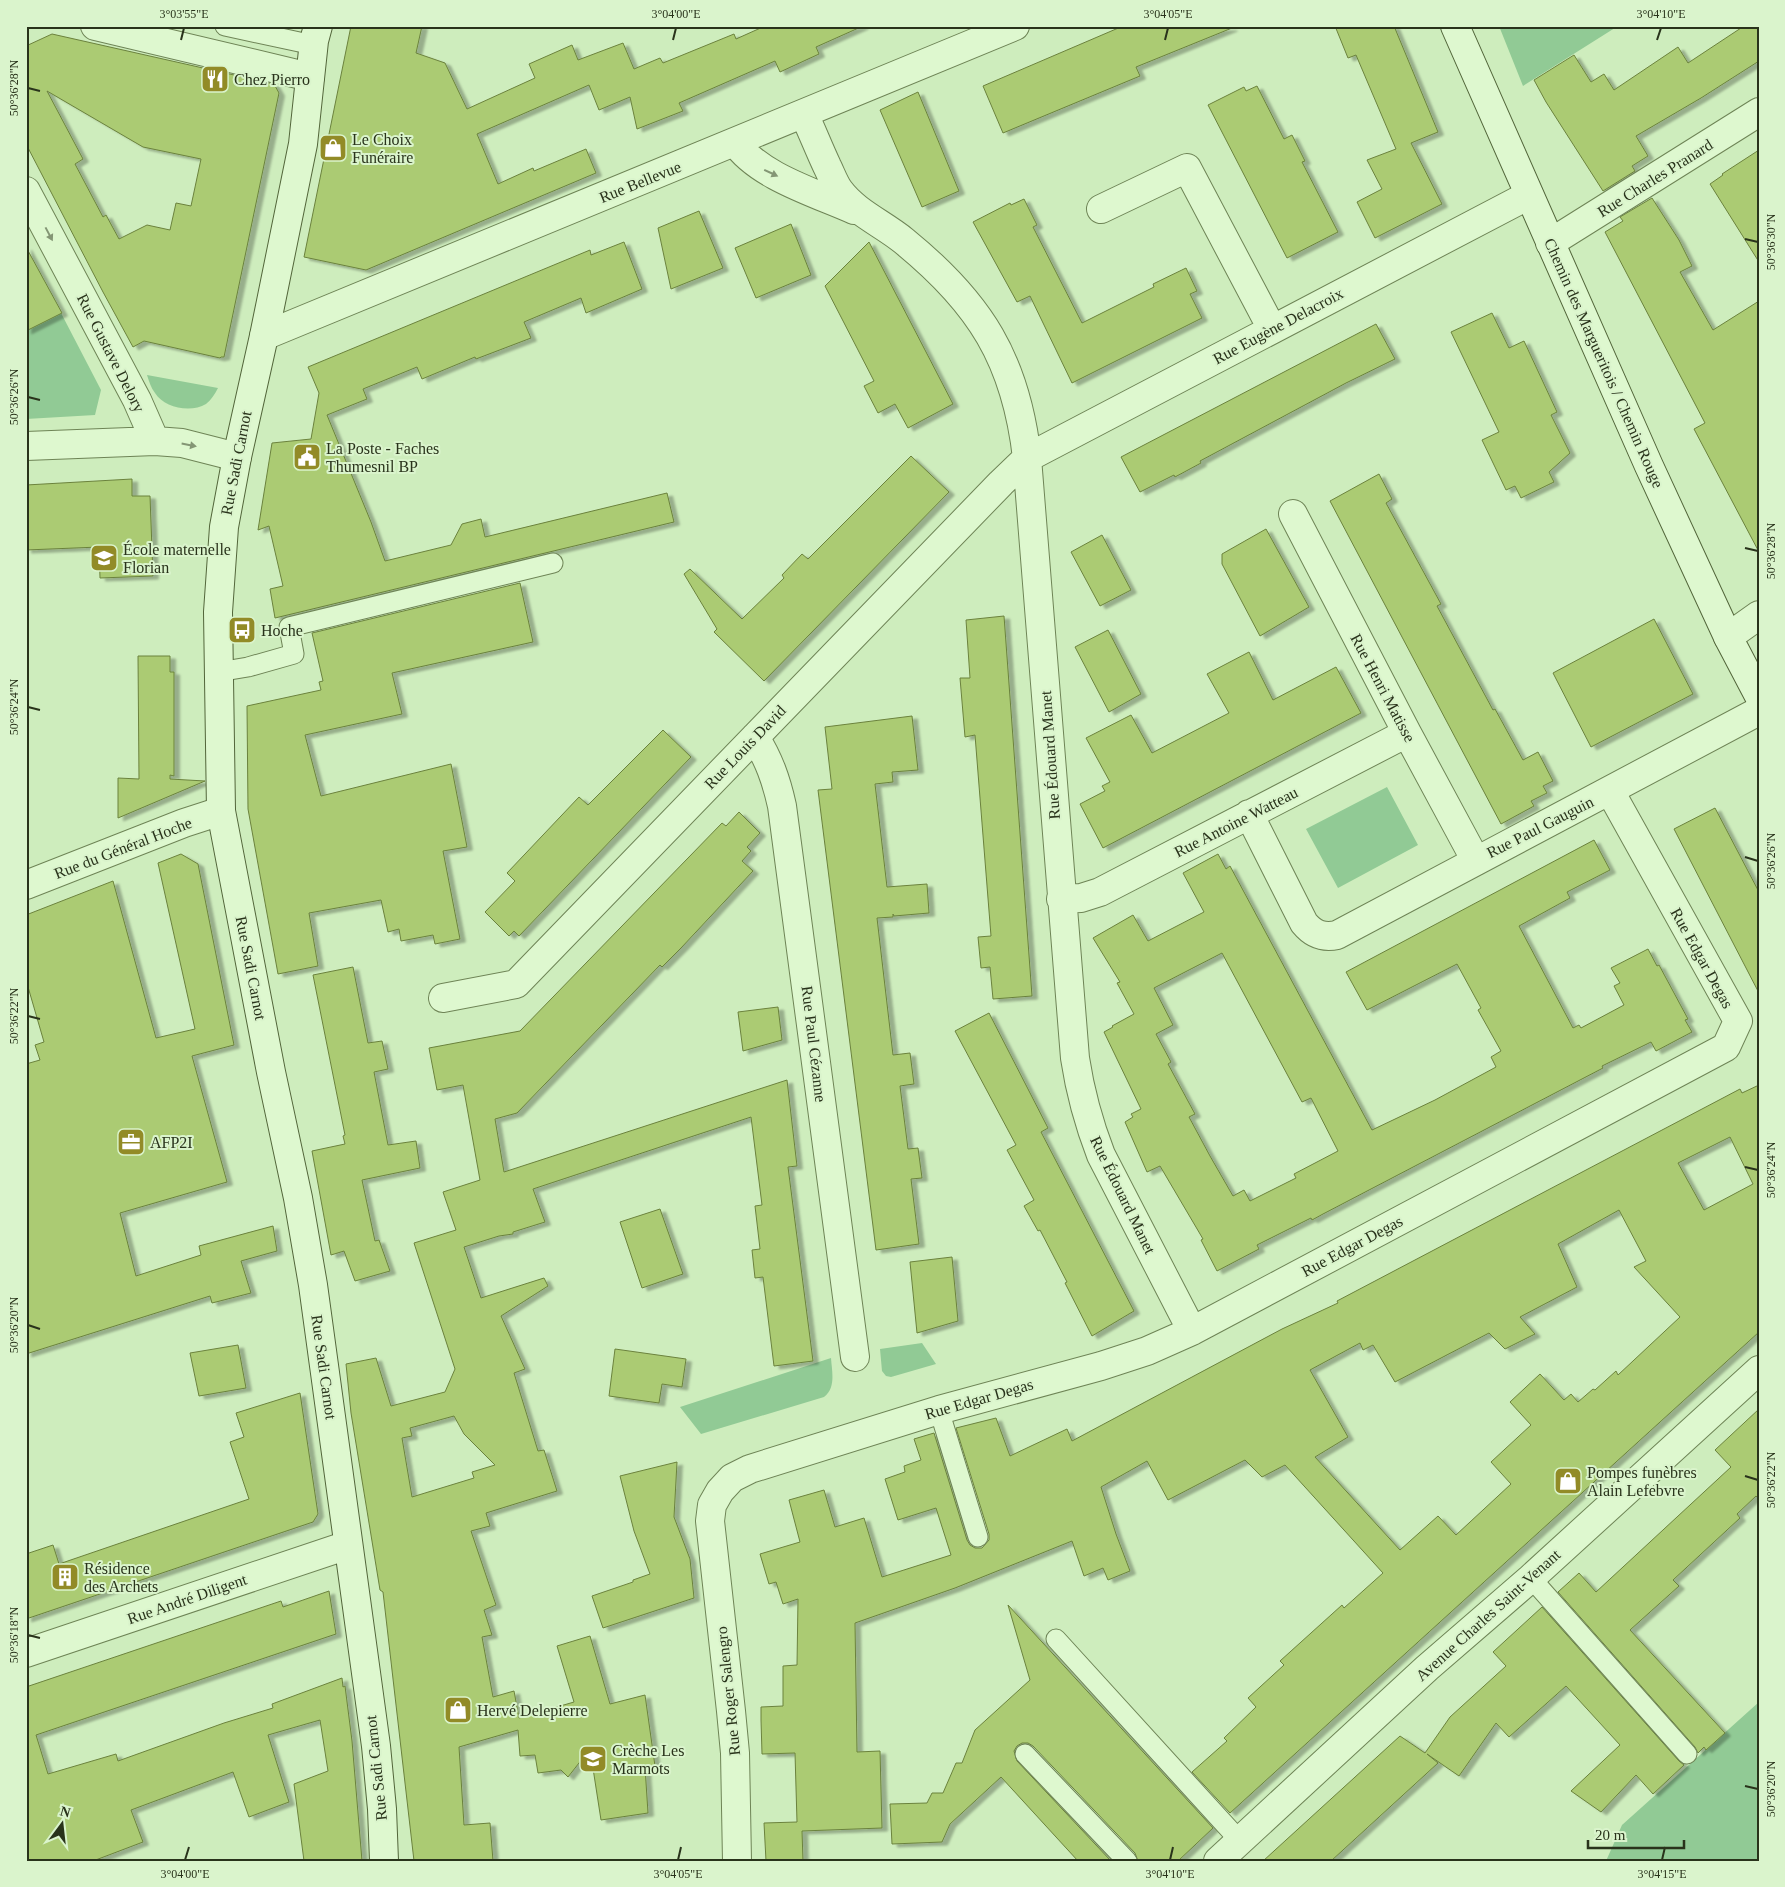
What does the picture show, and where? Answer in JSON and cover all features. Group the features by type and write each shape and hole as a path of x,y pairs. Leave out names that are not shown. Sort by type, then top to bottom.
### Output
{"street":[{"path":"95,26 310,77"},
{"name":"Rue Bellevue","path":"264,336 1015,26"},
{"name":"Chemin des Margueritois / Chemin Rouge","path":"1455,26 1649,466 1728,637 1759,696"},
{"name":"Rue Sadi Carnot","path":"316,34 302,144 264,336 236,457 224,527 218,612 221,811 301,1218 327,1382 376,1754 382,1809 384,1861"},
{"name":"Rue Charles Pranard","path":"1550,243 1759,112"},
{"name":"Rue Édouard Manet","path":"804,114 837,188 864,214 925,258 973,310 992,338 1008,372 1018,402 1027,458 1061,899 1075,1058 1079,1082 1092,1131 1110,1175 1192,1332"},
{"name":"Rue Édouard Manet","path":"734,142 742,153 764,170 864,214"},
{"path":"1101,209 1187,168 1272,329"},
{"name":"Rue Gustave Delory","path":"26,191 137,400 155,441"},
{"name":"Rue Eugène Delacroix","path":"1027,458 1529,195"},
{"path":"26,446 155,441 182,443 236,457"},
{"name":"Rue Louis David","path":"443,998 516,984 1027,458"},
{"name":"Rue Henri Matisse","path":"1293,514 1406,733 1476,860"},
{"path":"1728,637 1759,615"},
{"name":"Rue Paul Gauguin","path":"1250,814 1304,923 1318,935 1328,937 1337,935 1759,711"},
{"name":"Rue Antoine Watteau","path":"1061,899 1081,898 1100,892 1406,733"},
{"name":"Rue Paul Cézanne","path":"755,737 768,758 782,806 855,1357"},
{"name":"Rue Edgar Degas","path":"710,1521 712,1505 720,1490 732,1478 750,1469 939,1410 1101,1366 1147,1351 1192,1332 1726,1047 1738,1022 1610,791"},
{"name":"Rue du Général Hoche","path":"26,885 221,811"},
{"name":"Avenue Charles Saint-Venant","path":"1226,1855 1427,1668 1531,1578 1759,1370"},
{"name":"Rue Roger Salengro","path":"710,1521 733,1728 737,1861"},
{"name":"Rue André Diligent","path":"26,1653 348,1545"}],"lane":[{"path":"225,26 250,29 304,43 316,34"},
{"path":"218,672 248,667 294,654 289,627 553,563"},
{"path":"939,1410 978,1536"},
{"path":"1531,1578 1688,1754"},
{"path":"1056,1639 1226,1855"},
{"path":"1026,1754 1127,1861"}],"green space":[{"path":"1499,26 1618,26 1523,86"},
{"path":"61,313 101,390 95,415 26,419 26,331"},
{"path":"147,375 218,388 213,397 200,407 178,408 159,398 152,389"},
{"path":"1387,787 1418,845 1338,888 1306,829"},
{"path":"922,1343 936,1364 891,1377 886,1376 882,1371 880,1349"},
{"path":"831,1358 832,1384 824,1397 701,1434 680,1407"},
{"path":"1759,1702 1759,1861 1606,1861 1622,1825"}],"building":[{"path":"351,26 422,26 416,53 445,63 467,109 535,78 529,64 572,45 578,60 623,43 634,69 660,58 663,63 734,34 736,39 765,26 863,26 816,47 819,54 780,72 775,61 679,103 683,111 637,129 630,97 599,110 589,85 477,134 498,184 533,168 534,171 586,149 596,173 366,270 304,257"},
{"path":"1123,26 1232,28 1136,67 1140,76 1003,133 983,86"},
{"path":"1335,26 1394,26 1438,132 1411,143 1442,204 1375,238 1357,202 1382,189 1367,160 1396,149 1356,55 1348,58"},
{"path":"1744,26 1759,26 1759,61 1636,136 1648,156 1632,166 1635,171 1603,191 1534,80 1574,55 1591,82 1604,74 1614,90 1678,47 1688,63"},
{"path":"52,34 274,84 279,93 224,357 220,358 144,341 133,347 26,144 26,46","holes":["47,91 143,147 201,159 191,206 176,203 170,230 147,225 119,239 106,215 103,217 75,164 83,159"]},
{"path":"1257,86 1284,139 1292,135 1305,161 1302,162 1338,232 1287,258 1208,105 1244,87 1246,91"},
{"path":"918,92 959,191 922,207 880,110"},
{"path":"1759,150 1759,262 1710,184"},
{"path":"1652,198 1679,240 1692,266 1680,272 1713,330 1759,301 1759,552 1694,429 1705,423 1605,232 1623,221 1620,217"},
{"path":"1024,199 1037,225 1033,227 1082,323 1154,287 1153,284 1186,268 1197,291 1190,294 1202,318 1072,383 1030,296 1017,302 973,222 1010,203 1011,205"},
{"path":"699,211 723,268 671,289 658,228"},
{"path":"791,224 811,275 756,298 735,248"},
{"path":"624,242 642,289 586,313 581,298 524,322 531,338 476,359 475,357 422,379 417,367 363,389 367,399 327,415 385,561 451,545 462,524 481,519 485,537 667,493 674,522 275,618 270,589 283,586 269,526 258,530 272,443 311,439 319,393 308,367 590,250 591,255"},
{"path":"869,242 953,404 908,428 895,404 878,413 864,386 874,381 825,286"},
{"path":"26,247 62,313 26,331"},
{"path":"1492,313 1509,348 1524,341 1557,412 1551,415 1570,453 1549,472 1554,482 1521,498 1515,486 1506,490 1482,440 1499,432 1451,332"},
{"path":"1376,324 1395,359 1200,461 1201,463 1175,477 1174,475 1140,492 1121,457"},
{"path":"911,456 949,492 764,681 714,632 717,629 684,574 690,569 742,619 784,578 782,575 802,554 808,559"},
{"path":"1379,474 1392,499 1386,503 1441,604 1437,606 1493,710 1495,709 1523,760 1538,752 1553,781 1543,786 1547,793 1531,801 1534,806 1501,824 1330,501"},
{"path":"132,479 132,496 150,496 153,576 100,578 99,547 26,550 26,485"},
{"path":"1266,529 1309,607 1260,636 1222,564 1222,554"},
{"path":"1102,535 1131,590 1100,606 1071,552"},
{"path":"520,583 533,642 392,673 402,714 305,735 321,796 451,764 467,847 443,851 460,939 435,944 433,935 401,941 399,929 388,932 381,900 309,913 318,966 278,974 248,809 247,706 321,690 319,682 323,681 312,633"},
{"path":"1004,616 1032,996 993,999 990,967 981,968 978,937 991,936 975,735 965,737 960,678 970,678 966,620"},
{"path":"1654,619 1693,694 1591,747 1553,673"},
{"path":"1108,630 1141,694 1109,712 1075,647"},
{"path":"1249,652 1273,700 1336,667 1361,713 1103,848 1080,804 1105,791 1102,786 1110,782 1086,738 1131,715 1152,753 1229,713 1207,674"},
{"path":"138,656 170,656 170,672 174,672 174,776 170,775 170,779 205,781 118,818 118,778 139,779"},
{"path":"912,716 918,770 892,772 893,782 875,784 887,887 927,884 929,913 894,916 893,914 893,917 877,918 893,1055 910,1053 914,1084 900,1086 908,1149 918,1148 922,1178 911,1179 919,1244 876,1250 818,790 832,789 825,727"},
{"path":"663,730 691,757 519,936 514,931 509,936 485,912 515,881 507,873 579,797 588,805"},
{"path":"1715,808 1759,892 1759,993 1674,829"},
{"path":"739,812 760,833 747,847 751,851 742,861 753,871 681,948 662,967 660,965 517,1113 495,1119 504,1172 787,1080 797,1166 788,1167 813,1361 774,1366 763,1277 755,1278 752,1250 760,1249 755,1206 762,1205 751,1117 533,1189 545,1222 513,1232 513,1234 499,1236 464,1247 481,1298 544,1278 548,1286 501,1316 525,1369 514,1373 538,1451 544,1450 557,1491 486,1513 490,1526 471,1531 496,1605 484,1610 492,1635 482,1637 493,1697 514,1691 519,1718 574,1702 557,1646 590,1636 610,1704 645,1695 655,1766 645,1767 648,1813 601,1820 590,1749 568,1777 561,1770 538,1773 535,1755 520,1756 518,1730 459,1747 464,1825 490,1823 493,1861 414,1861 383,1592 380,1590 351,1413 346,1364 376,1358 391,1406 445,1392 455,1369 414,1243 456,1230 443,1192 480,1180 463,1085 437,1090 429,1048 520,1031 722,823 726,826","holes":["454,1416 464,1434 495,1465 472,1472 474,1478 412,1497 402,1438 412,1436 410,1428"]},
{"path":"1594,840 1610,870 1567,892 1570,898 1519,926 1573,1028 1579,1025 1581,1028 1624,1005 1614,986 1620,983 1611,968 1648,949 1657,966 1659,965 1688,1019 1685,1020 1692,1032 1656,1051 1651,1042 1602,1066 1603,1068 1312,1220 1311,1218 1257,1245 1259,1249 1217,1271 1201,1240 1203,1239 1160,1166 1147,1172 1125,1122 1133,1117 1131,1114 1141,1109 1104,1032 1134,1014 1117,983 1120,982 1093,938 1133,915 1148,941 1204,912 1183,873 1218,854 1226,869 1230,866 1372,1130 1435,1100 1496,1067 1491,1057 1501,1051 1478,1010 1481,1008 1457,964 1367,1010 1346,972","holes":["1222,953 1302,1102 1311,1098 1338,1151 1294,1174 1296,1178 1250,1201 1244,1190 1233,1196 1189,1117 1195,1114 1168,1064 1171,1062 1156,1034 1173,1025 1154,988"]},
{"path":"181,854 198,864 234,1045 192,1056 227,1182 120,1213 136,1276 201,1255 199,1246 273,1226 277,1251 241,1261 251,1293 212,1303 210,1296 26,1354 26,1064 40,1060 35,1045 44,1042 26,980 26,915 113,881 156,1038 195,1029 158,863"},
{"path":"353,967 368,1043 382,1041 388,1069 374,1072 388,1145 416,1141 420,1168 362,1180 375,1241 379,1240 390,1271 355,1281 344,1251 331,1255 312,1151 345,1144 343,1136 345,1135 313,975"},
{"path":"778,1007 782,1040 743,1051 738,1012"},
{"path":"989,1013 1048,1128 1041,1132 1134,1311 1092,1336 1040,1230 1038,1231 1024,1206 1034,1200 1007,1150 1016,1145 955,1031"},
{"path":"1759,1085 1759,1332 1230,1813 1192,1772 1227,1741 1224,1738 1256,1707 1248,1698 1284,1665 1280,1661 1342,1605 1344,1608 1383,1573 1285,1465 1262,1477 1245,1460 1168,1500 1147,1461 1101,1487 1130,1571 1108,1580 1103,1568 1084,1576 1072,1541 955,1588 855,1623 857,1752 880,1751 882,1828 802,1831 803,1861 766,1861 764,1823 797,1822 795,1753 762,1754 761,1720 761,1707 783,1706 783,1666 797,1665 798,1599 783,1604 776,1582 769,1584 760,1554 800,1542 789,1500 824,1490 835,1527 864,1518 882,1577 951,1555 936,1508 898,1520 885,1479 905,1472 904,1466 921,1460 914,1439 934,1433 967,1540 975,1548 982,1548 989,1540 989,1534 956,1428 996,1418 1010,1456 1067,1429 1072,1441 1282,1329 1338,1303 1337,1301 1740,1089 1742,1093","holes":["1730,1137 1753,1184 1704,1210 1678,1163","1619,1210 1646,1261 1634,1267 1680,1317 1618,1375 1616,1371 1578,1402 1571,1394 1564,1400 1540,1374 1510,1402 1531,1425 1491,1462 1511,1484 1456,1535 1438,1516 1400,1550 1315,1457 1348,1437 1310,1370 1360,1343 1363,1350 1373,1345 1395,1382 1489,1333 1505,1349 1535,1334 1520,1317 1577,1287 1558,1244"]},
{"path":"660,1209 683,1274 642,1288 620,1222"},
{"path":"952,1257 958,1321 917,1333 910,1262"},
{"path":"238,1345 246,1388 199,1396 190,1353"},
{"path":"615,1349 686,1359 682,1387 662,1384 659,1403 609,1396"},
{"path":"300,1393 318,1514 313,1522 26,1619 26,1554 53,1545 59,1564 249,1499 230,1442 244,1437 236,1413"},
{"path":"1759,1409 1759,1499 1756,1496 1737,1514 1740,1518 1673,1580 1679,1586 1630,1630 1725,1733 1706,1750 1704,1747 1698,1753 1695,1747 1558,1592 1579,1573 1596,1592 1731,1467 1715,1450"},
{"path":"677,1462 674,1517 690,1559 694,1598 603,1628 592,1596 650,1574 634,1531 620,1476"},
{"path":"329,1591 336,1634 36,1735 48,1774 116,1754 118,1761 224,1723 273,1708 272,1704 342,1678 343,1687 345,1686 352,1741 362,1861 304,1861 294,1784 328,1771 320,1720 268,1735 289,1802 249,1817 233,1772 131,1810 143,1842 93,1861 26,1861 26,1687 281,1601 283,1607"},
{"path":"1008,1605 1213,1828 1178,1861 1138,1861 1135,1853 1028,1743 1022,1743 1017,1746 1014,1751 1017,1761 1111,1861 1078,1861 1001,1777 950,1824 942,1842 892,1844 890,1804 927,1803 932,1793 943,1793 956,1763 962,1763 975,1730 1030,1680"},
{"path":"1542,1607 1684,1765 1653,1794 1636,1775 1601,1812 1571,1791 1620,1745 1566,1686 1509,1737 1496,1723 1459,1776 1427,1754 1438,1763 1331,1861 1263,1861 1400,1736 1425,1753 1450,1717 1506,1666 1493,1652"}],"place":[{"name":"Chez Pierro","path":"215,79"},
{"name":"Le Choix Funéraire","path":"333,148"},
{"name":"La Poste - Faches Thumesnil BP","path":"307,457"},
{"name":"École maternelle Florian","path":"104,558"},
{"name":"Hoche","path":"242,630"},
{"name":"AFP2I","path":"131,1142"},
{"name":"Pompes funèbres Alain Lefebvre","path":"1568,1481"},
{"name":"Résidence des Archets","path":"65,1577"},
{"name":"Hervé Delepierre","path":"458,1710"},
{"name":"Crèche Les Marmots","path":"593,1759"}]}
